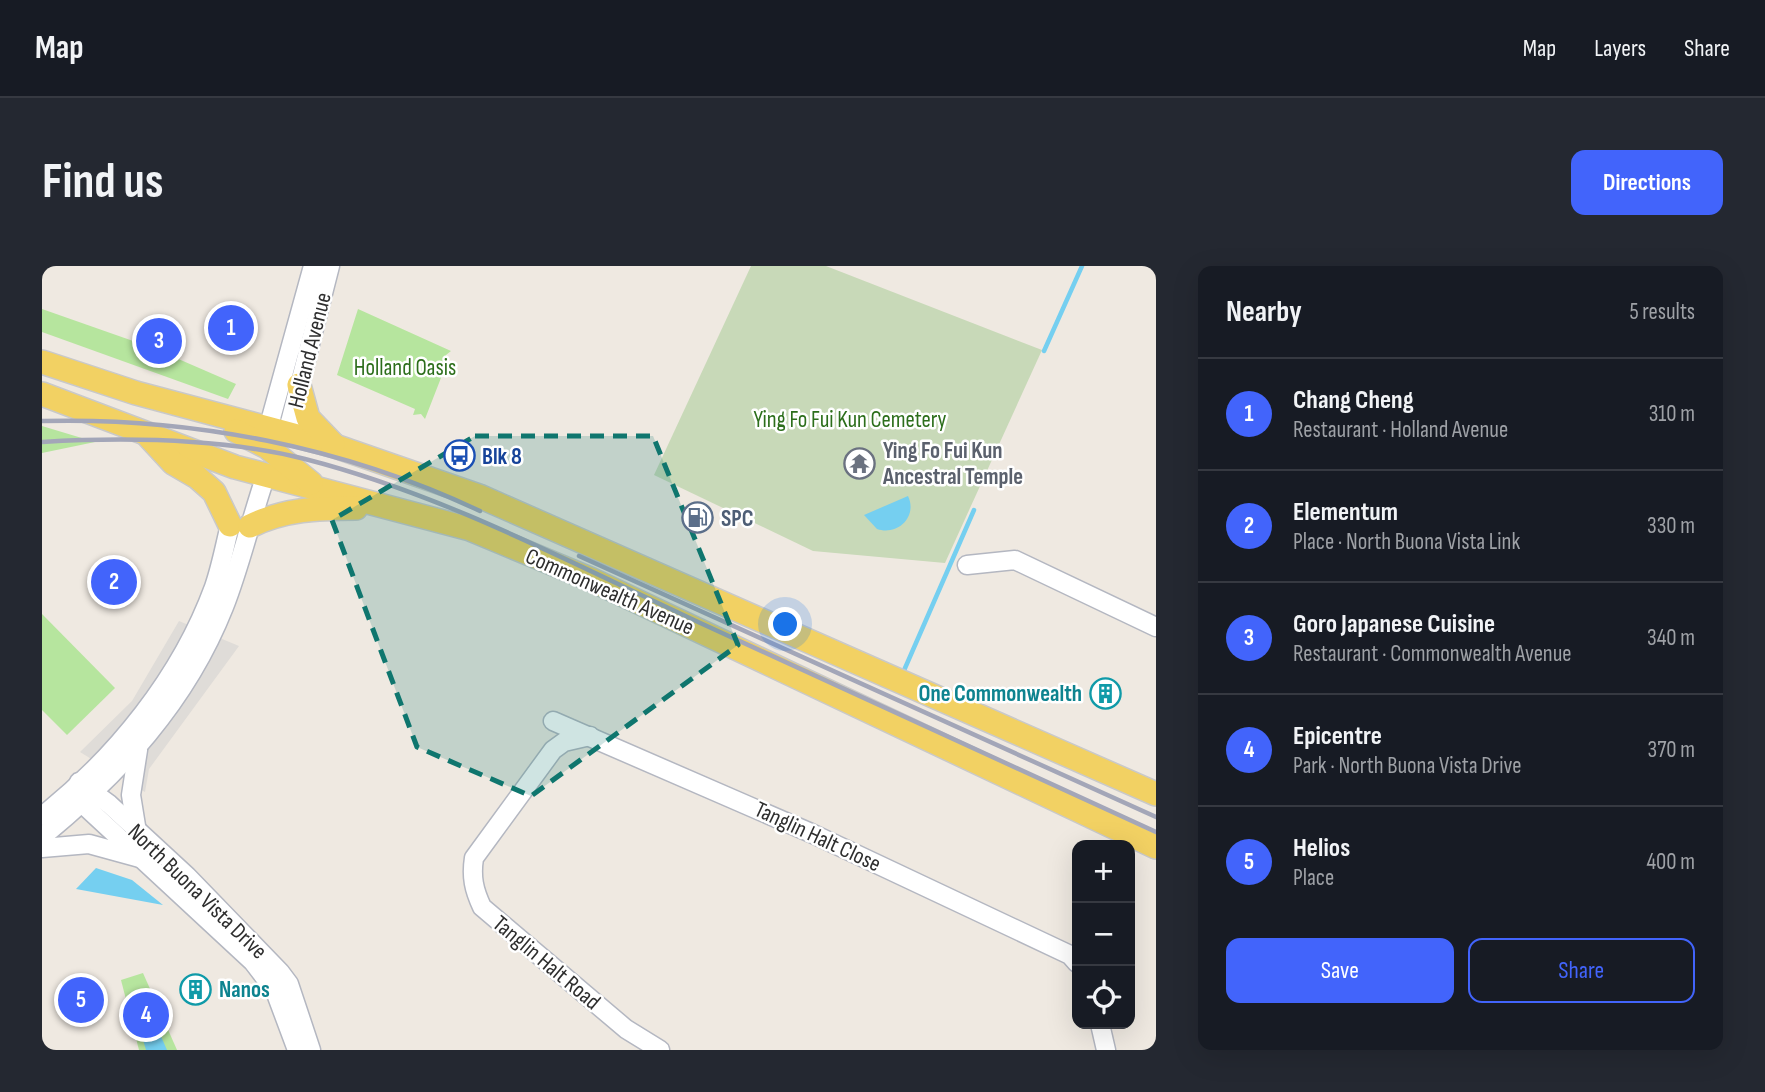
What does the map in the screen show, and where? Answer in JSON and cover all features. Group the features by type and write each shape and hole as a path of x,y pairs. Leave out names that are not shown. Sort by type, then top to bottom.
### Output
{"main road":[{"path":"42,362 217,415 235,430 274,437 322,491"},
{"path":"299,386 308,418 335,446"},
{"name":"Commonwealth Avenue","path":"42,394 235,467 470,529 590,579 1156,847"},
{"path":"147,434 173,463 197,477 214,492 240,526 313,508 391,509"},
{"path":"235,467 274,437"},
{"path":"266,475 274,437"},
{"name":"Commonwealth Avenue","path":"274,437 335,446 479,496 1156,794"}],"street":[{"name":"Holland Avenue","path":"274,437 313,266"},
{"name":"Holland Avenue","path":"274,437 299,386 330,266"},
{"path":"42,816 106,755 140,718 225,606 240,526 266,475"},
{"path":"967,565 1015,560 1156,628"},
{"path":"42,837 88,799 138,750 195,649"},
{"name":"Tanglin Halt Close","path":"553,721 811,833 1072,957"},
{"name":"Tanglin Halt Road","path":"591,736 564,742 552,750 474,858 473,883 482,907 626,1029 660,1050"},
{"path":"137,832 131,795 138,750"},
{"path":"74,786 88,799"},
{"name":"North Buona Vista Drive","path":"88,799 109,804 195,884 280,972 289,984 311,1050"},
{"name":"North Buona Vista Drive","path":"88,799 143,859 265,976 285,1011 296,1050"},
{"name":"North Buona Vista Drive","path":"42,848 89,844 143,859"},
{"path":"1101,1029 1105,1050"}],"highlighted area":[{"path":"475,436 653,436 738,645 531,796 417,747 332,520"}],"green space":[{"name":"Ying Fo Fui Kun Cemetery","path":"751,266 826,266 1042,350 945,563 813,551 654,475"},
{"path":"42,309 153,348 236,384 228,399 42,332"},
{"name":"Holland Oasis","path":"358,309 451,351 446,355 446,365 425,419 421,414 413,415 415,409 337,375"},
{"path":"42,426 95,442 42,453"},
{"path":"42,614 115,688 67,735 42,710"},
{"path":"143,973 177,1050 139,1050 121,980"}],"shaded area":[{"path":"179,621 239,646 149,769 145,792 80,752 132,701"}],"water":[{"path":"908,496 908,518 892,530 877,529 864,515"},
{"path":"96,868 132,880 163,905 76,889"},
{"path":"141,991 167,1050 146,1050 130,994"}],"waterway":[{"path":"1044,351 1082,266"},
{"path":"902,675 974,510"}],"railway":[{"path":"42,421 155,424 266,440 375,469 480,511"},
{"path":"42,442 141,440 241,447 305,459 409,492 510,534 1156,832"},
{"path":"579,556 1156,817"}],"place":[{"name":"Chang Cheng","path":"231,328"},
{"name":"Goro Japanese Cuisine","path":"159,341"},
{"name":"Blk 8","path":"459,456"},
{"name":"Ying Fo Fui Kun Ancestral Temple","path":"860,463"},
{"name":"SPC","path":"698,518"},
{"name":"Elementum","path":"114,582"},
{"name":"One Commonwealth","path":"1105,693"},
{"name":"Nanos","path":"196,989"},
{"name":"Helios","path":"81,1000"},
{"name":"Epicentre","path":"146,1015"}]}
